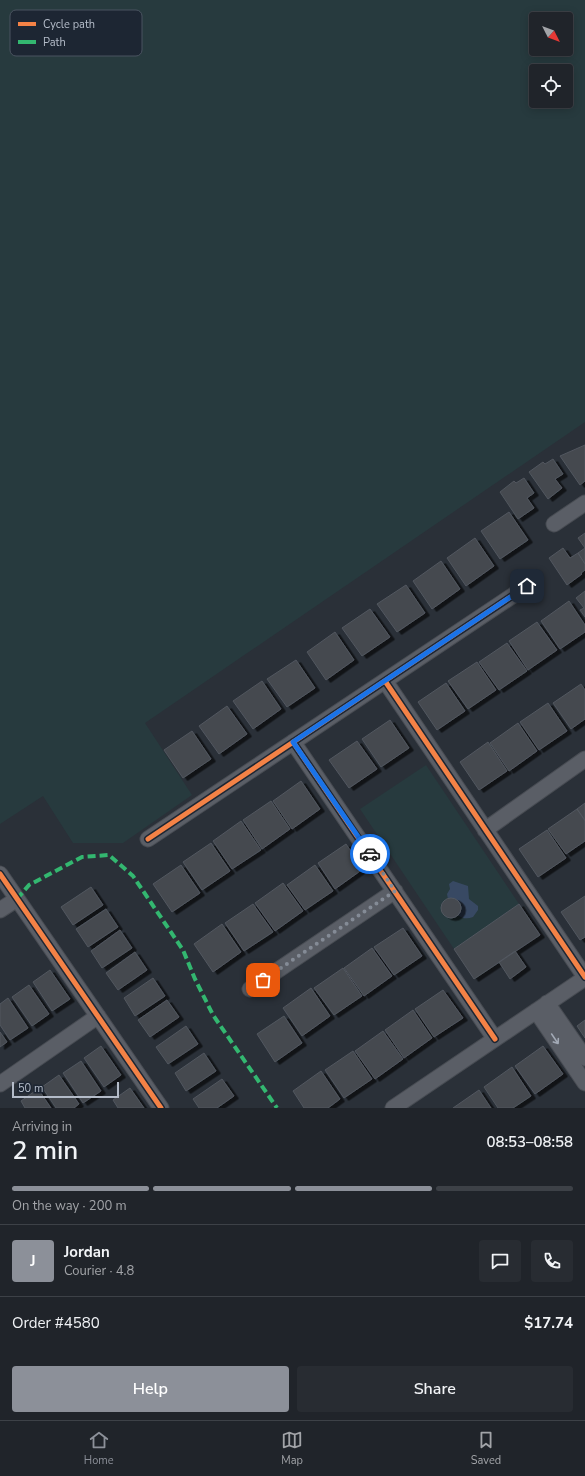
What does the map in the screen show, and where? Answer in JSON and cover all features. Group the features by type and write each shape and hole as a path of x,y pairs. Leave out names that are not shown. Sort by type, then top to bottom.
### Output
{"street":[{"path":"554,524 585,503"},
{"path":"148,839 527,586"},
{"path":"385,681 585,977 393,1108"},
{"path":"293,742 495,1039"},
{"path":"486,830 585,759"},
{"path":"0,874 161,1108"},
{"path":"250,990 395,891"},
{"path":"0,910 17,899"},
{"path":"541,1007 585,1058"},
{"path":"541,1007 585,1084"},
{"path":"0,1084 98,1016"}],"green space":[{"path":"0,0 585,0 585,422 145,723 192,795 123,843 73,843 43,796 0,824"},
{"path":"426,765 519,904 454,949 360,809"}],"water":[{"path":"453,881 468,886 469,899 478,906 478,910 473,917 463,918 452,909 447,894 450,889 449,884"}],"building":[{"path":"585,445 585,481 580,485 560,456"},
{"path":"553,459 563,474 555,479 562,488 548,499 529,472 543,462 545,464"},
{"path":"524,478 534,493 527,498 534,508 518,519 500,492 514,481 516,483"},
{"path":"509,512 528,540 500,559 481,531"},
{"path":"585,533 585,548 578,538"},
{"path":"475,538 494,566 466,586 447,558"},
{"path":"563,548 570,558 578,553 585,564 585,570 581,573 582,574 567,585 549,558"},
{"path":"585,548 585,564 578,553"},
{"path":"441,561 460,589 432,609 413,581"},
{"path":"406,585 425,613 397,632 377,604"},
{"path":"585,591 585,617 580,610 584,608 576,598"},
{"path":"569,601 585,625 585,632 560,649 541,621"},
{"path":"370,609 390,637 362,656 342,628"},
{"path":"537,622 557,650 528,670 509,641"},
{"path":"335,632 354,660 326,680 307,652"},
{"path":"507,643 527,671 499,690 479,662"},
{"path":"296,660 315,688 287,707 267,679"},
{"path":"477,662 496,690 468,709 448,681"},
{"path":"262,681 281,709 253,729 233,701"},
{"path":"446,683 465,711 437,730 418,702"},
{"path":"581,684 585,690 585,719 571,729 553,703"},
{"path":"548,703 567,731 539,750 520,722"},
{"path":"227,706 247,734 219,754 199,726"},
{"path":"390,720 409,748 381,767 362,739"},
{"path":"518,723 537,751 509,771 490,743"},
{"path":"192,731 211,759 183,778 164,750"},
{"path":"357,741 377,769 349,788 329,760"},
{"path":"488,742 507,771 479,790 460,762"},
{"path":"301,781 320,809 292,829 273,801"},
{"path":"271,801 290,829 262,849 243,820"},
{"path":"585,803 585,820 577,809"},
{"path":"577,809 585,821 585,841 566,854 548,829"},
{"path":"241,821 261,850 232,869 213,841"},
{"path":"547,830 566,858 538,877 519,849"},
{"path":"211,843 230,871 202,890 183,862"},
{"path":"346,844 363,869 335,889 318,863"},
{"path":"181,865 200,893 172,912 153,884"},
{"path":"315,865 333,891 305,910 287,885"},
{"path":"283,883 303,911 275,931 255,903"},
{"path":"91,887 103,905 73,925 61,907"},
{"path":"585,896 585,937 580,940 561,912"},
{"path":"451,898 458,901 461,908 458,915 451,918 444,915 441,908 444,901"},
{"path":"253,904 273,932 244,951 225,923"},
{"path":"519,904 540,935 474,979 454,949"},
{"path":"106,909 118,927 88,947 76,929"},
{"path":"222,924 241,952 213,972 194,944"},
{"path":"403,928 422,956 394,975 374,947"},
{"path":"120,930 132,948 102,968 91,951"},
{"path":"372,948 392,976 364,996 344,968"},
{"path":"515,951 526,967 510,979 499,962"},
{"path":"135,952 147,970 118,990 106,973"},
{"path":"343,968 362,996 334,1015 314,988"},
{"path":"50,970 70,999 52,1011 33,982"},
{"path":"153,978 165,996 135,1016 124,998"},
{"path":"29,985 49,1014 32,1026 12,997"},
{"path":"311,988 330,1016 302,1036 283,1008"},
{"path":"443,990 463,1018 434,1037 415,1009"},
{"path":"8,998 28,1028 10,1040 0,1025 0,1004"},
{"path":"167,1000 179,1017 150,1037 138,1020"},
{"path":"413,1010 432,1038 404,1058 385,1030"},
{"path":"284,1016 302,1043 275,1062 257,1034"},
{"path":"585,1020 585,1038 577,1026"},
{"path":"186,1026 198,1044 168,1064 156,1047"},
{"path":"383,1031 403,1059 375,1079 355,1051"},
{"path":"0,1032 7,1042 0,1047"},
{"path":"101,1046 121,1075 104,1087 84,1058"},
{"path":"543,1046 563,1074 535,1094 515,1066"},
{"path":"353,1051 372,1079 344,1098 325,1070"},
{"path":"204,1053 216,1071 186,1091 175,1073"},
{"path":"81,1061 101,1091 83,1103 63,1073"},
{"path":"512,1067 531,1096 513,1108 498,1108 484,1087"},
{"path":"321,1071 340,1099 328,1108 304,1108 293,1091"},
{"path":"59,1075 79,1104 74,1108 56,1108 42,1087"},
{"path":"222,1079 234,1096 217,1108 199,1108 193,1099"},
{"path":"130,1088 144,1108 118,1108 113,1100"},
{"path":"38,1089 51,1108 25,1108 21,1101"},
{"path":"479,1090 491,1108 453,1108"}],"marked path":[{"path":"17,899 29,885 82,857 109,855 133,876 183,950 195,979 213,1015 277,1108"}],"cycle path":[{"path":"148,839 527,586"},
{"path":"385,681 585,977"},
{"path":"293,742 495,1039"},
{"path":"0,874 161,1108"}],"way so far":[{"path":"263,980 395,891 370,854"}],"route":[{"path":"370,854 293,742 527,586"}]}
